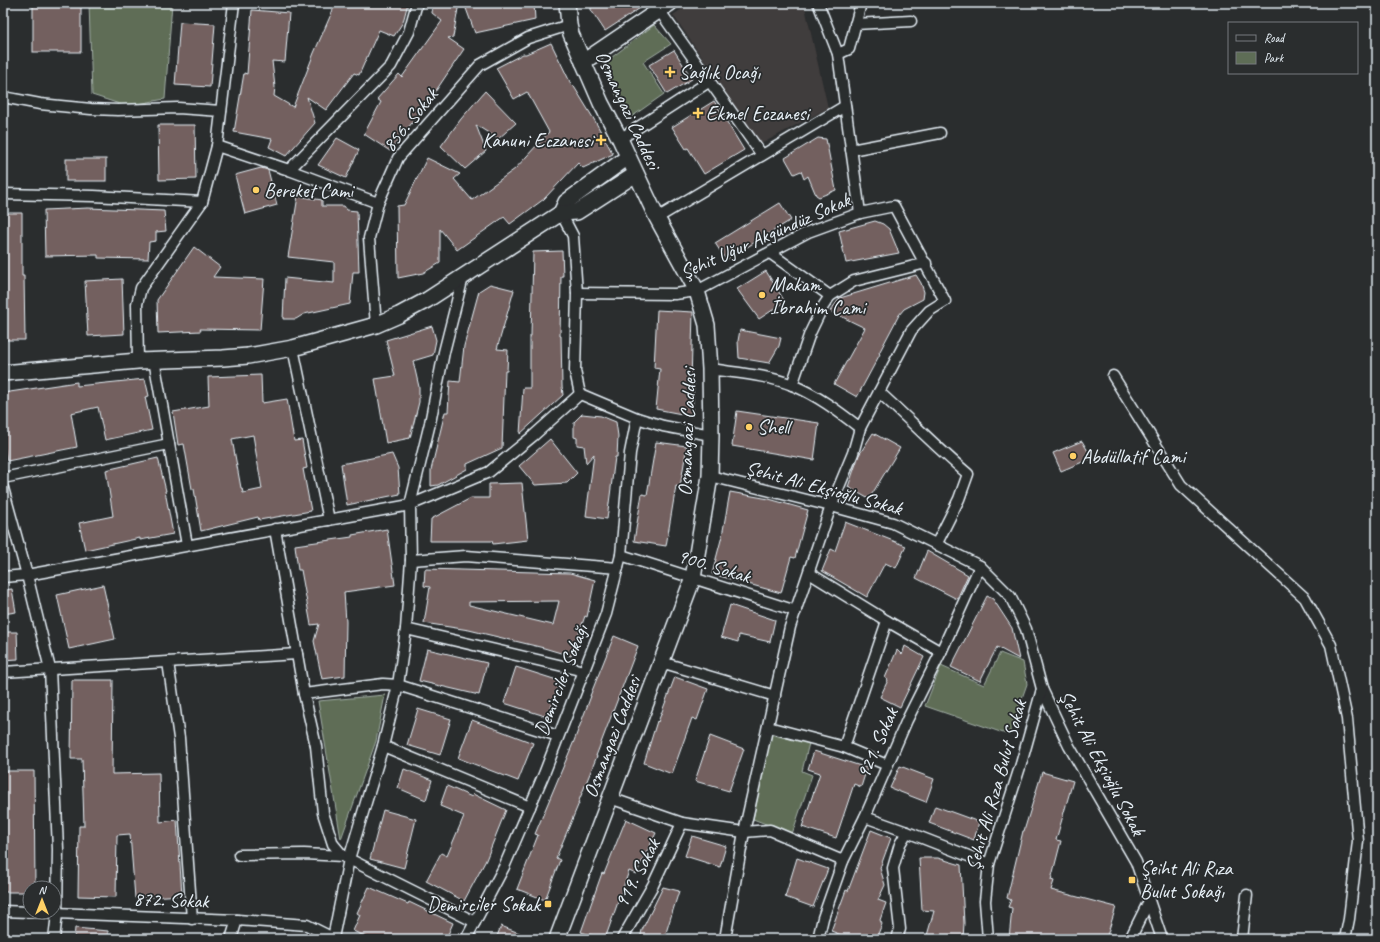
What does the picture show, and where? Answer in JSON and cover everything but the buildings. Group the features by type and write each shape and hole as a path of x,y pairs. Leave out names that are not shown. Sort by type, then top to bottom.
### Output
{"main road":[{"name":"Osmangazi Caddesi","path":"557,939 693,578 710,476 711,435 710,369 707,325 697,291 658,218 601,103 571,34 567,3"},
{"path":"583,62 664,6"},
{"path":"561,213 566,202 628,157"},
{"path":"3,373 138,361 223,358 256,354 293,348 376,325 427,300 561,213 577,212 636,174"}],"street":[{"path":"138,361 137,304 141,288 202,202 217,146 234,3"},
{"path":"289,170 391,66 409,32 417,3"},
{"path":"818,3 838,54 860,212"},
{"path":"838,54 849,49 861,3"},
{"path":"664,6 710,81 762,155"},
{"path":"855,24 911,20"},
{"name":"856. Sokak","path":"376,325 369,238 378,203 398,158 480,65 528,38 569,25"},
{"path":"620,139 710,81"},
{"path":"3,96 40,104 91,109 118,110 178,108 221,111"},
{"path":"658,218 845,106"},
{"path":"851,150 940,133"},
{"path":"217,146 289,170 378,203"},
{"path":"3,194 94,196 202,202"},
{"name":"Şehit Uğur Akgündüz Sokak","path":"577,293 676,294 697,291 808,232 860,212 894,206 926,264"},
{"path":"561,213 572,236 577,293 575,371 580,394"},
{"path":"770,253 830,296"},
{"path":"725,939 744,832 790,628 831,506 852,453 860,428 911,331 929,311 945,301 926,264 854,281 830,296 810,332 792,385"},
{"path":"334,939 346,858 383,746 398,685 406,629 410,560 410,505 430,424 444,352 463,277"},
{"path":"293,348 329,520"},
{"path":"154,360 187,545"},
{"path":"710,369 772,379 792,385 828,403 860,428"},
{"path":"1113,376 1182,485 1305,598 1331,645 1347,719 1358,841 1349,919 1345,939"},
{"path":"879,392 946,456 968,474 959,499 936,544"},
{"path":"3,577 26,575 410,505 488,472 533,436 580,394"},
{"path":"580,394 637,418 663,426 711,435"},
{"name":"Demirciler Sokağı","path":"466,939 504,867 530,807 606,614 621,556 630,453 637,418"},
{"path":"3,478 169,444"},
{"name":"Şehit Ali Ekşioğlu Sokak","path":"710,476 893,523 980,566 1010,596 1026,629 1042,689 1069,746 1136,862 1162,939"},
{"path":"3,488 50,669 58,849 58,880"},
{"path":"276,529 304,694 316,746 323,813 332,844 346,858 476,922"},
{"path":"410,560 466,556 618,568"},
{"name":"900. Sokak","path":"621,556 796,610"},
{"name":"921. Sokak","path":"818,939 823,918 843,861 865,817 907,720 941,652 980,566"},
{"path":"809,573 941,652"},
{"path":"844,748 887,621"},
{"path":"406,629 584,671"},
{"path":"3,672 297,654"},
{"path":"168,662 179,738 192,919"},
{"path":"661,662 775,696"},
{"path":"304,694 383,684 398,685 558,736"},
{"name":"Şehit Ali Rıza Bulut Sokak","path":"988,939 985,901 989,864 1021,764 1042,689"},
{"path":"768,727 844,748 887,765"},
{"path":"383,746 530,807"},
{"path":"610,798 682,823 744,832 770,830 843,861"},
{"path":"865,817 989,864"},
{"name":"919. Sokak","path":"622,939 652,885 682,823"},
{"path":"897,939 900,928 893,868 900,844 907,832"},
{"path":"239,855 304,854 346,858"},
{"path":"1242,939 1247,895"},
{"path":"1130,939 1149,901"},
{"name":"872. Sokak","path":"3,911 22,912"},
{"name":"872. Sokak","path":"62,914 237,920 307,925 334,939"},
{"path":"54,939 56,920"},
{"path":"231,939 237,920"}],"shaded area":[{"path":"691,3 804,3 828,108 761,144 673,15"}],"green space":[{"path":"89,3 172,3 165,99 129,107 92,95"},
{"path":"654,25 671,44 643,62 664,94 627,120 603,64"},
{"path":"1000,653 1023,662 1027,684 1009,735 925,706 941,666 984,685"},
{"path":"385,695 376,741 341,839 318,701"},
{"path":"771,732 809,743 802,771 812,775 792,834 753,819"}],"place":[{"name":"Sağlık Ocağı","path":"670,72"},
{"name":"Ekmel Eczanesi","path":"698,113"},
{"name":"Kanuni Eczanesi","path":"601,140"},
{"name":"Bereket Cami","path":"256,190"},
{"name":"Makam İbrahim Cami","path":"762,295"},
{"name":"Shell","path":"749,427"},
{"name":"Abdüllatif Cami","path":"1073,456"},
{"name":"Şeiht Ali Rıza Bulut Sokağı","path":"1132,880"},
{"name":"Demirciler Sokak","path":"548,904"}]}
